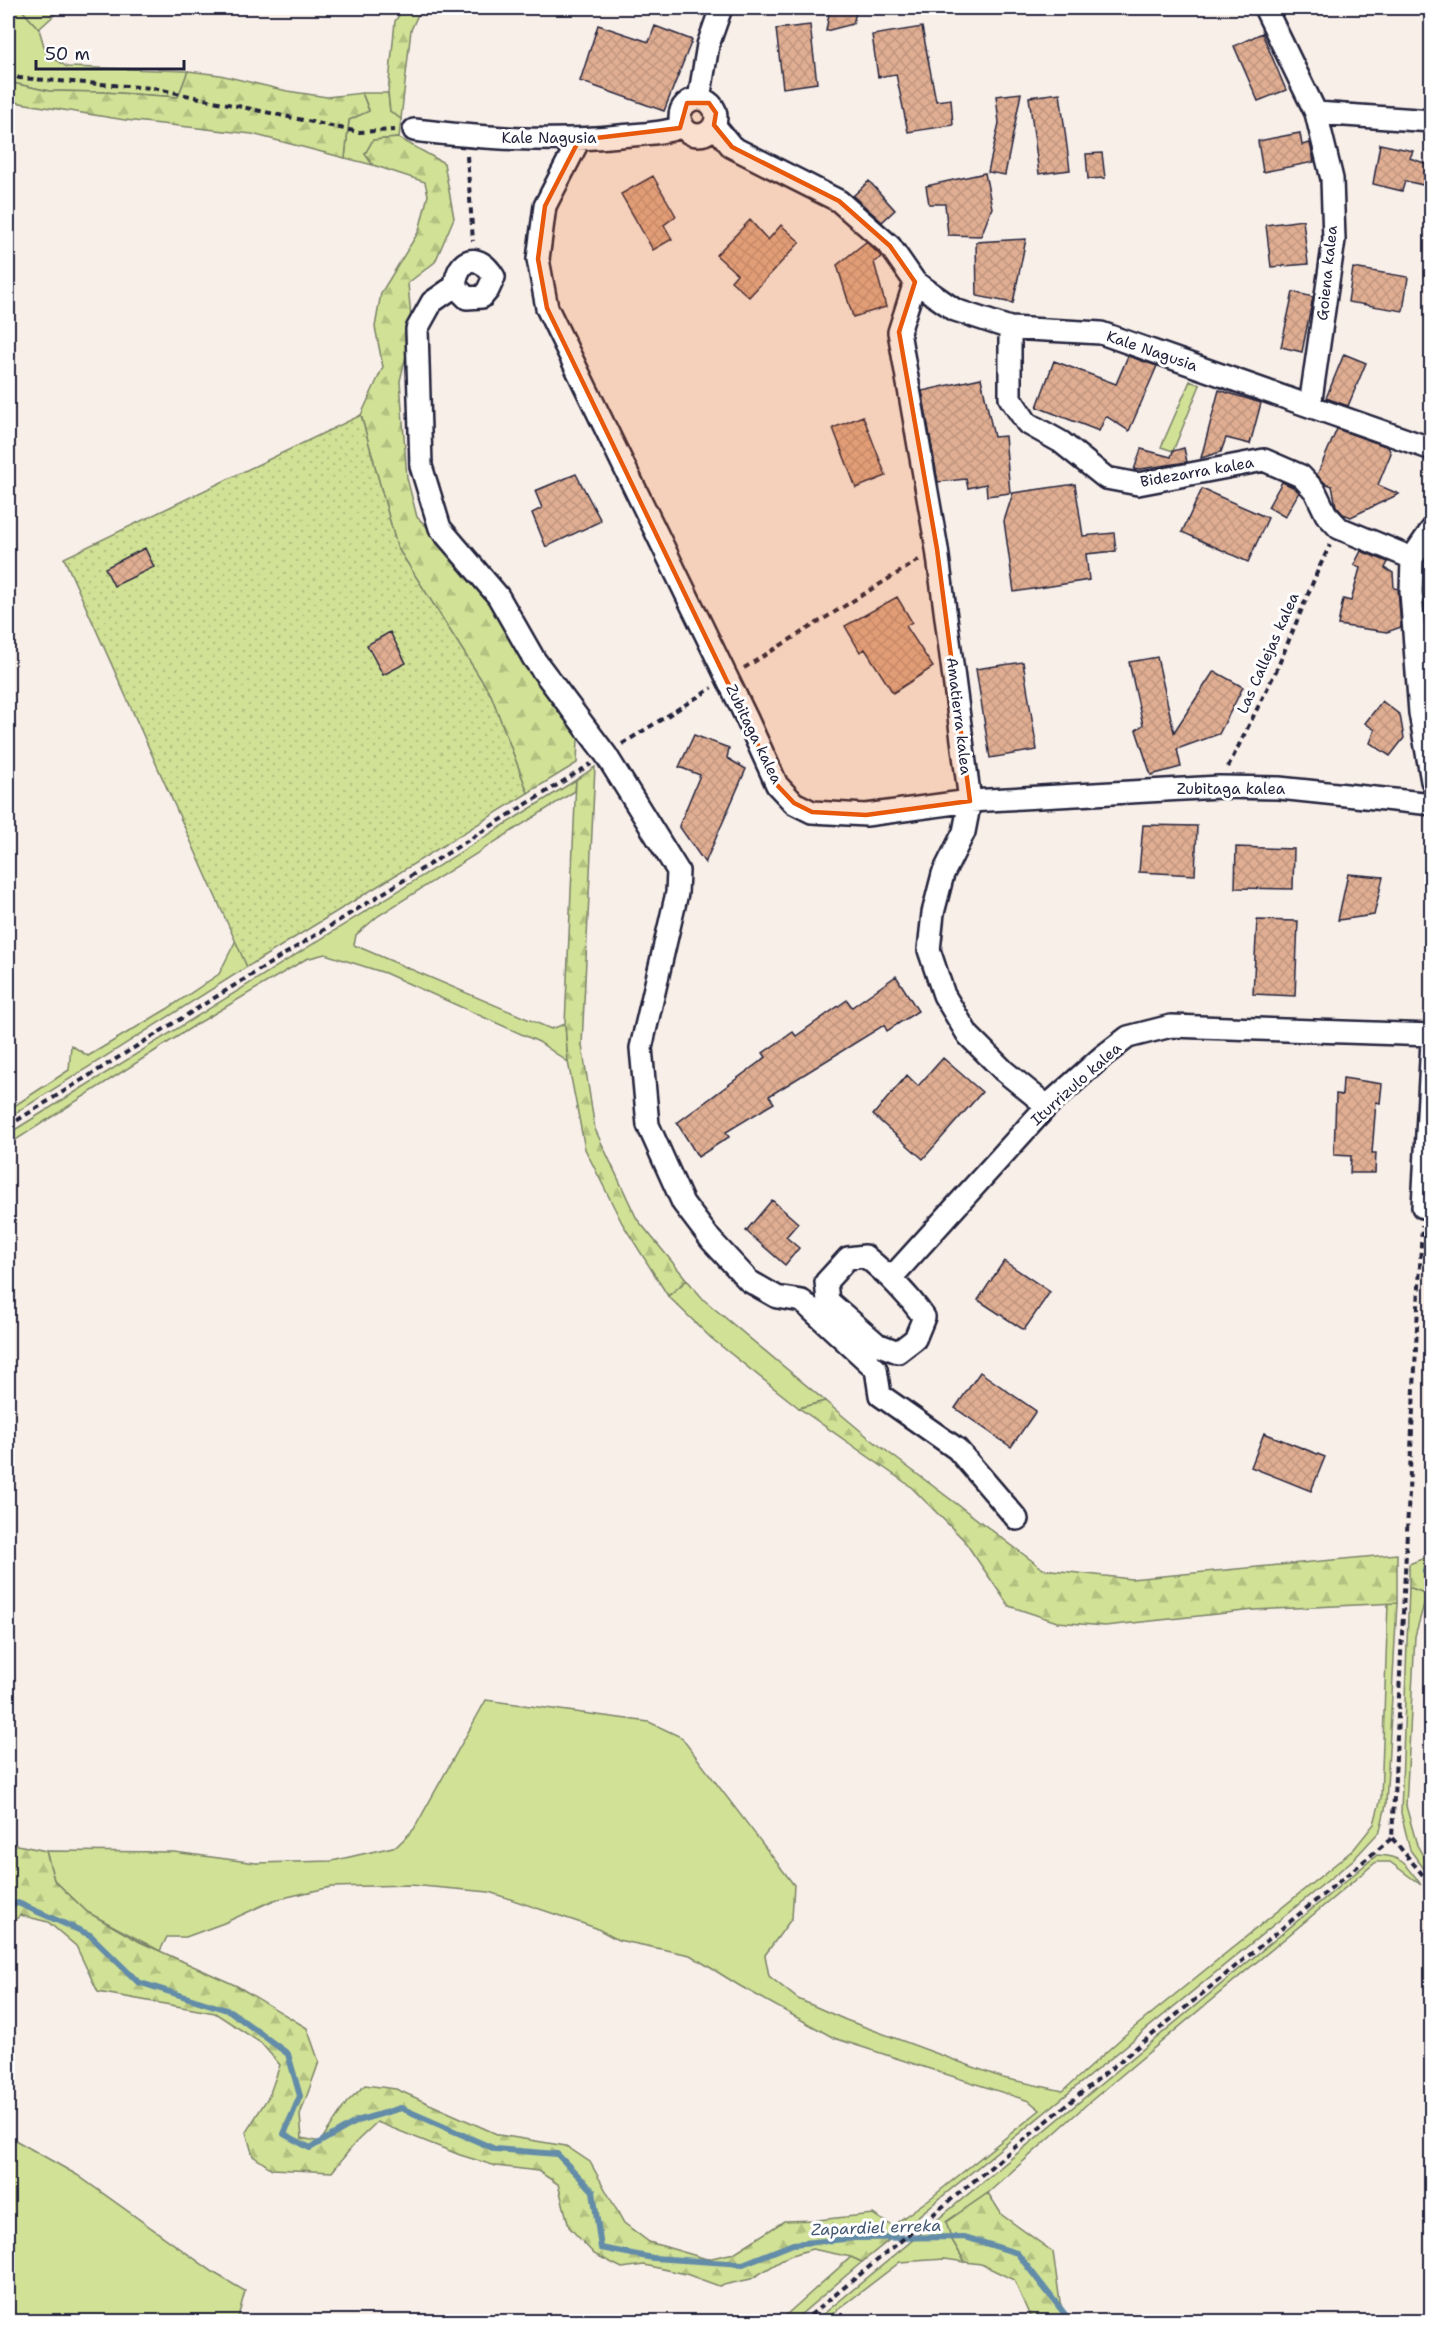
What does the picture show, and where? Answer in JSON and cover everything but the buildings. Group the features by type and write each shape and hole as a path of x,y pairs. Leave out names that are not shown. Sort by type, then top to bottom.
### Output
{"street":[{"path":"699,99 708,45 721,8"},
{"name":"Goiena kalea","path":"1268,9 1316,113 1332,178 1334,240 1310,406"},
{"path":"699,99 709,103 716,113 714,125 705,134 693,134 683,126 681,120 683,108 687,103 699,99"},
{"path":"1316,113 1431,122"},
{"name":"Kale Nagusia","path":"714,125 732,147 838,201 890,246 915,282 956,310 1010,328 1101,333 1431,449"},
{"name":"Kale Nagusia","path":"414,130 466,136 579,140 668,132 683,126"},
{"name":"Zubitaga kalea","path":"579,140 545,206 538,259 547,308 777,785 794,803 812,812 866,815 970,801 1219,787 1279,788 1431,804"},
{"path":"474,260 487,266 494,277 482,297 467,298 455,286 456,273 465,262 474,260"},
{"name":"Amatierra kalea","path":"915,282 899,332 937,549 970,801 964,832 943,874 933,913 929,950 944,995 968,1035 1004,1071 1047,1106"},
{"path":"455,286 432,302 417,329 421,466 440,528 498,596 534,658 606,754 678,871 677,893 641,1048 648,1125 683,1203 711,1240 749,1281 777,1297 802,1300 876,1370 880,1395 957,1449 1017,1519"},
{"name":"Bidezarra kalea","path":"1010,328 1010,398 1027,423 1061,442 1106,478 1138,484 1264,460 1301,476 1315,490 1326,514 1339,528"},
{"path":"1339,528 1412,558"},
{"path":"1431,529 1412,558 1420,712 1431,781"},
{"name":"Iturrizulo kalea","path":"892,1277 1047,1106 1128,1037 1171,1026 1431,1035"},
{"path":"1423,1207 1431,1041"},
{"path":"865,1256 892,1277 924,1317 915,1338 898,1352 877,1344 828,1301 826,1282 848,1258 865,1256"}],"path":[{"path":"8,72 19,78 153,88 358,132 414,130"},
{"path":"466,136 474,260"},
{"name":"Las Callejas kalea","path":"1219,787 1276,669 1318,570 1339,528"},
{"path":"8,1126 937,549"},
{"path":"1423,1207 1392,1838 1431,1886"},
{"path":"802,2322 1392,1838"}],"highlighted area":[{"path":"687,103 709,103 716,113 714,125 732,147 839,201 890,246 915,282 899,332 937,549 970,801 866,815 812,812 794,803 777,785 547,308 538,259 545,206 579,140 680,128"}],"green space":[{"path":"8,8 20,8 39,29 46,53 67,67 188,71 178,97 49,91 8,82"},
{"path":"20,8 62,8 39,29"},
{"path":"404,8 421,8 411,30 401,119 390,111 388,93 395,21"},
{"path":"188,71 220,75 287,91 327,97 362,93 369,111 349,120 345,158 252,134 125,120 8,101 8,82 49,91 178,97"},
{"path":"362,93 388,93 390,111 401,119 399,138 373,140 365,154 373,165 345,158 349,120 369,110"},
{"path":"399,138 444,163 454,218 435,262 408,283 412,330 400,381 407,478 417,517 459,558 550,689 578,739 577,763 528,793 491,695 397,547 361,415 383,367 375,327 381,293 419,231 428,195 425,182 373,165 365,154 373,140"},
{"path":"1190,381 1200,385 1173,451 1161,447"},
{"path":"361,415 397,547 491,695 528,793 247,967 64,558"},
{"path":"595,767 582,1045 595,1129 637,1219 687,1280 668,1296 622,1223 585,1149 568,1062 565,1024 576,780"},
{"path":"576,780 575,791 378,916 356,935 354,945 551,1029 565,1024 568,1062 539,1042 385,973 325,954 306,959 197,1024 8,1145 8,1134"},
{"path":"236,940 247,967 8,1118 8,1110 69,1070 71,1045 88,1056 167,1009 219,974"},
{"path":"687,1280 704,1300 825,1401 799,1408 711,1338 668,1296"},
{"path":"825,1401 868,1437 1043,1569 1131,1579 1397,1554 1397,1603 1254,1610 1105,1626 1057,1622 1009,1606 963,1539 910,1486 799,1408"},
{"path":"1427,1557 1431,1565 1431,1593 1427,1594 1409,1587 1409,1564"},
{"path":"1409,1587 1427,1594 1415,1636 1406,1806 1417,1845 1431,1870 1431,1878 1410,1850 1401,1813"},
{"path":"1388,1603 1397,1603 1386,1805 1380,1831 1354,1859 900,2231 892,2226 932,2197 1040,2110 1029,2101 834,2038 740,1986 690,1955 618,1940 596,1928 489,1892 410,1885 331,1887 274,1900 224,1923 186,1937 167,1937 160,1951 87,1912 54,1880 46,1851 174,1852 256,1863 332,1861 397,1846 414,1829 486,1700 649,1722 681,1737 794,1885 792,1918 765,1955 769,1976 798,1999 846,2020 1003,2078 1063,2091 1125,2035 1354,1849 1374,1824 1381,1798"},
{"path":"8,1843 46,1851 54,1880 87,1912 140,1942 237,1986 307,2028 319,2062 300,2115 302,2138 320,2142 347,2102 365,2085 396,2089 499,2135 566,2146 590,2162 624,2223 649,2242 707,2259 734,2253 784,2221 873,2214 900,2231 862,2262 851,2257 812,2249 789,2256 751,2279 719,2286 686,2274 644,2265 622,2268 594,2254 569,2227 558,2184 538,2171 496,2166 460,2155 377,2122 356,2142 332,2172 272,2169 253,2156 246,2132 269,2096 280,2065 261,2043 215,2013 98,1992 76,1946 48,1922 20,1915 8,1928"},
{"path":"1377,1855 1393,1857 1404,1863 1421,1885 1390,1862 1376,1862 1086,2105 988,2193 946,2222 952,2240 965,2262 945,2259 900,2262 823,2321 814,2322"},
{"path":"8,2136 77,2175 216,2274 245,2291 237,2321 8,2321"},
{"path":"988,2193 1002,2215 1053,2252 1060,2302 1067,2321 1032,2321 1014,2280 981,2264 965,2262 952,2240 946,2222"},
{"path":"851,2257 862,2262 793,2321 778,2322"}],"waterway":[{"path":"1425,1571 1432,1571"},
{"name":"Zapardiel erreka","path":"8,1907 18,1903 90,1935 138,1982 230,2011 288,2054 300,2096 284,2134 310,2148 357,2121 401,2108 495,2149 557,2154 593,2191 601,2248 653,2258 743,2264 793,2244 855,2238 965,2237 1017,2253 1071,2322"}]}
